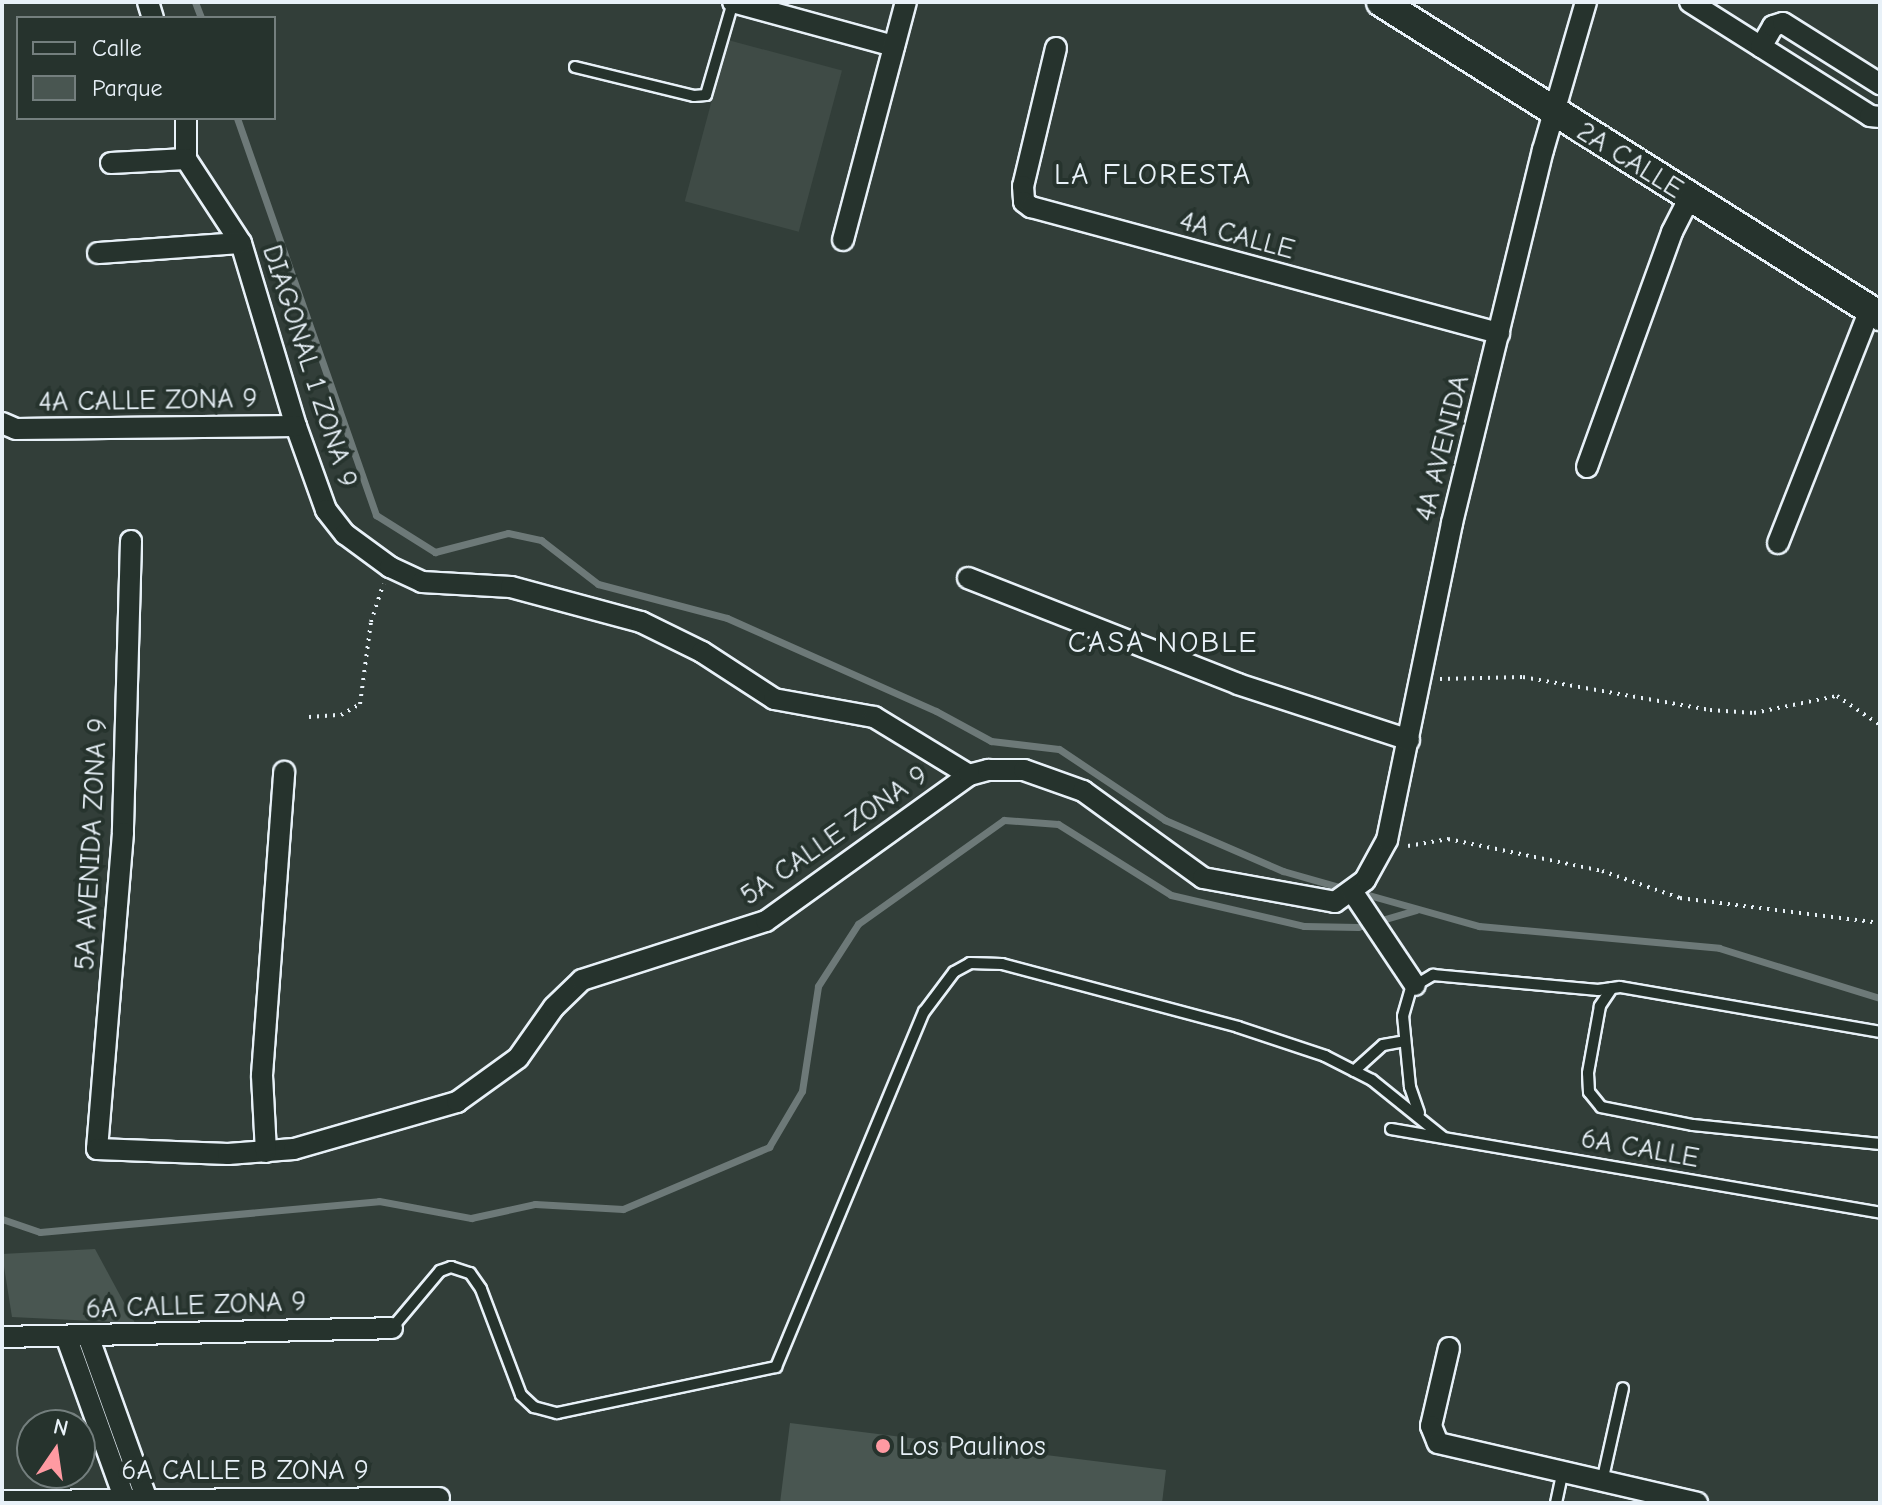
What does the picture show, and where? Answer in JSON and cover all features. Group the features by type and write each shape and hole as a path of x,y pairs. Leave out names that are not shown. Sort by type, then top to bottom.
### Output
{"street":[{"path":"733,2 894,46"},
{"path":"843,240 906,2"},
{"name":"2A CALLE","path":"1381,2 1875,312"},
{"name":"4A AVENIDA","path":"1353,890 1377,862 1393,817 1499,333 1586,2"},
{"path":"1690,2 1870,116 1880,117"},
{"path":"1761,47 1773,26 1783,23 1880,84"},
{"name":"4A CALLE","path":"1056,48 1023,186 1024,202 1031,207 1499,333"},
{"path":"111,163 186,159 186,120"},
{"name":"DIAGONAL 1 ZONA 9","path":"186,159 241,243 296,426 334,522 390,567 422,582 511,587 641,622 692,645 774,699 874,717 969,775"},
{"path":"1587,467 1672,232 1690,197"},
{"path":"98,253 241,243"},
{"path":"1778,543 1875,312"},
{"name":"4A CALLE ZONA 9","path":"2,423 16,429 296,426"},
{"name":"5A AVENIDA ZONA 9","path":"97,1149 123,833 131,541"},
{"path":"968,578 1238,684 1409,740"},
{"name":"5A CALLE ZONA 9","path":"97,1149 266,1152 329,1142 457,1102 518,1058 554,1007 582,980 766,921 969,775 1006,768 1064,782 1203,878 1326,902 1353,890"},
{"path":"266,1152 262,1075 284,772"},
{"path":"1353,890 1415,985"},
{"name":"6A CALLE ZONA 9","path":"2,1337 392,1328"},
{"path":"66,1336 125,1500"},
{"path":"88,1336 147,1501"},
{"path":"1449,1348 1431,1426 1433,1438 1445,1446 1697,1503"},
{"name":"6A CALLE B ZONA 9","path":"2,1501 439,1498"}],"lane":[{"path":"575,67 694,96 706,95 733,2"},
{"path":"392,1328 440,1271 451,1267 470,1273 481,1289 521,1395 534,1407 557,1413 776,1367 924,1012 954,972 970,963 1002,964 1238,1027 1354,1071 1444,1138"},
{"path":"1424,1122 1410,1087 1405,1041 1406,1000 1415,985 1433,975 1451,973 1612,988 1880,1032"},
{"path":"1612,988 1600,1006 1588,1073 1591,1098 1601,1107 1693,1125 1880,1144"},
{"path":"1354,1071 1383,1045 1405,1041"},
{"name":"6A CALLE","path":"1391,1129 1880,1213"},
{"path":"1602,1482 1623,1388"},
{"path":"1556,1503 1562,1474"}],"path":[{"path":"309,717 341,715 360,704 371,622 390,567"},
{"path":"1421,678 1523,677 1710,710 1754,713 1837,696 1880,725"},
{"path":"1377,862 1417,842 1448,839 1602,871 1680,898 1880,923"}],"shaded area":[{"path":"728,40 842,71 799,232 685,201"}],"green space":[{"path":"95,1249 135,1323 12,1317 2,1254"},
{"name":"Los Paulinos","path":"790,1423 1166,1470 1162,1503 780,1503"}],"waterway":[{"path":"195,2 200,16"},
{"path":"238,120 376,515 435,552 508,533 541,540 598,584 727,618 936,711 991,741 1059,749 1165,820 1283,871 1346,889"},
{"path":"2,1219 40,1232 379,1201 471,1218 535,1204 623,1209 769,1147 802,1091 818,986 858,924 1004,820 1058,824 1171,895 1304,926 1358,927 1416,910"},
{"path":"1358,892 1479,926 1719,948 1880,998"}],"place":[{"name":"Los Paulinos","path":"883,1446"}],"district":[{"name":"LA FLORESTA","path":"1153,175"},
{"name":"CASA NOBLE","path":"1163,643"}]}
